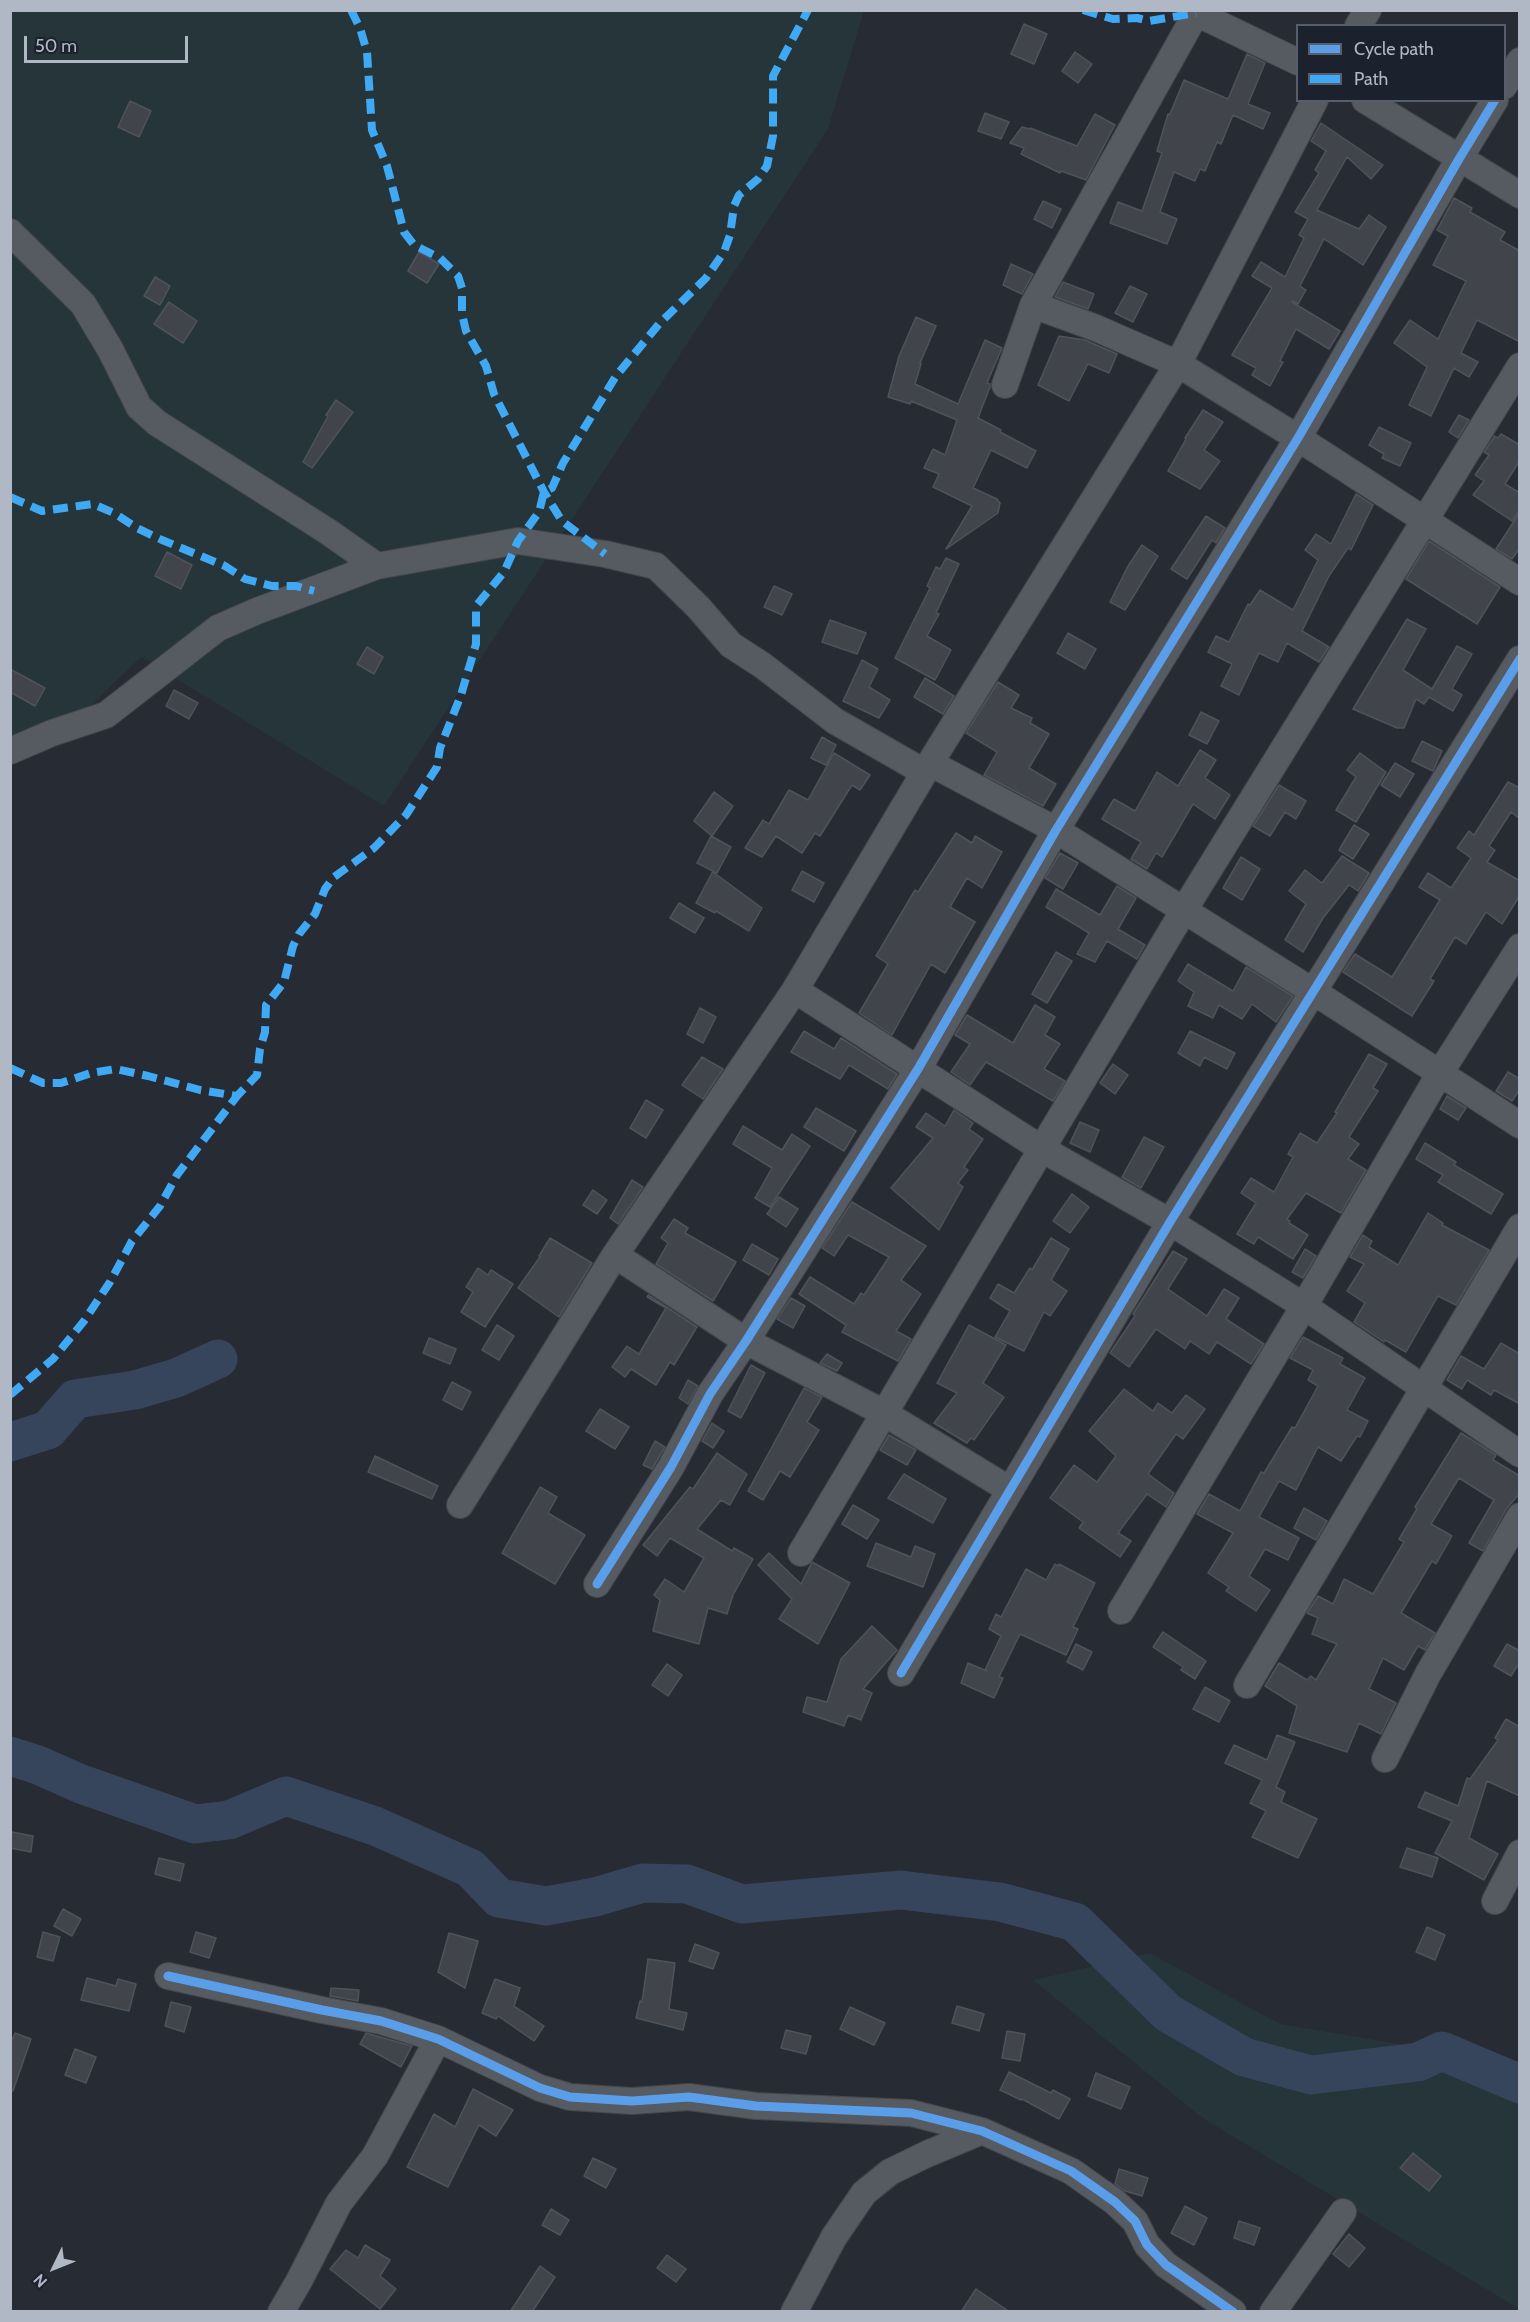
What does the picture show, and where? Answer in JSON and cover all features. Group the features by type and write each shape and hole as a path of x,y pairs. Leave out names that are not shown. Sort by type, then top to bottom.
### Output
{"street":[{"path":"1359,24 1368,10"},
{"path":"1005,385 1033,305 1197,12 1296,61"},
{"path":"1506,83 1520,61"},
{"path":"460,1504 615,1255 795,990 927,767 1178,364 1314,102"},
{"path":"1368,102 1520,195"},
{"path":"597,1584 671,1467 710,1394 918,1069 1056,830 1298,438 1459,159 1495,102"},
{"path":"10,232 83,304 110,349 139,407 157,423 327,531 377,566"},
{"path":"1033,305 1096,328 1178,364 1298,438 1520,582"},
{"path":"801,1553 1184,910 1520,366"},
{"path":"10,751 106,715 218,628 377,566 518,541 605,554 656,566 698,607 731,645 762,665 836,721 1056,830 1520,1125"},
{"path":"901,1674 1170,1222 1520,659"},
{"path":"1121,1611 1304,1306 1440,1073 1520,947"},
{"path":"795,990 1042,1149 1170,1222 1304,1306 1520,1454"},
{"path":"1246,1685 1520,1227"},
{"path":"615,1255 746,1341 884,1413 1010,1490"},
{"path":"1385,1759 1428,1674 1520,1516"},
{"path":"1495,1901 1520,1853"},
{"path":"168,1976 381,2021 438,2039 540,2088 570,2097 632,2101 689,2097 756,2106 911,2113 982,2132 1071,2171 1115,2202 1135,2221 1148,2245 1166,2265 1233,2312"},
{"path":"281,2312 339,2203 375,2156 438,2039"},
{"path":"794,2312 834,2237 864,2193 890,2172 982,2132"},
{"path":"1273,2312 1342,2212"}],"shaded area":[{"path":"10,11 864,11 828,129 384,806 141,657 42,753 11,761"},
{"path":"1150,1953 1280,2024 1442,2051 1519,2084 1519,2309 1201,2117 1033,1980"}],"building":[{"path":"1024,24 1047,34 1034,64 1011,54"},
{"path":"1075,52 1092,64 1078,83 1062,71"},
{"path":"1247,54 1265,63 1248,104 1270,113 1263,129 1233,115 1221,144 1217,142 1205,171 1200,169 1195,181 1174,172 1160,212 1177,219 1167,244 1110,223 1118,202 1142,211 1162,153 1157,151 1168,114 1170,114 1184,80 1228,99"},
{"path":"130,101 151,111 139,137 118,127"},
{"path":"985,113 1009,122 1001,139 978,131"},
{"path":"1095,114 1115,125 1086,180 1061,171 1060,173 1021,154 1024,148 1010,143 1022,127 1077,146"},
{"path":"1321,123 1383,165 1371,179 1347,157 1317,210 1359,229 1369,215 1386,227 1363,265 1324,239 1300,286 1306,290 1298,304 1292,302 1340,331 1329,349 1296,329 1280,361 1283,362 1270,386 1252,375 1256,368 1232,355 1272,288 1252,276 1261,262 1285,277 1304,238 1299,235 1308,219 1295,212 1319,173 1315,170 1326,151 1311,141"},
{"path":"1454,198 1472,208 1470,212 1505,232 1500,240 1520,251 1520,342 1477,320 1461,353 1478,362 1469,377 1454,368 1431,416 1409,405 1427,367 1394,343 1410,320 1438,339 1466,281 1433,265 1448,236 1437,230"},
{"path":"1043,201 1061,209 1052,228 1034,219"},
{"path":"419,252 439,264 427,283 408,271"},
{"path":"1011,264 1033,274 1022,294 1003,285"},
{"path":"155,277 170,286 160,305 144,296"},
{"path":"1063,282 1094,294 1088,309 1055,297"},
{"path":"1130,286 1147,294 1133,322 1115,313"},
{"path":"169,302 197,321 183,343 154,324"},
{"path":"916,317 936,326 920,363 915,384 958,404 985,340 1002,348 987,383 990,387 978,418 1036,451 1027,468 991,450 973,488 997,499 1000,503 998,513 946,549 972,506 933,487 939,474 924,468 933,449 945,455 957,420 911,401 910,404 888,397 899,356"},
{"path":"1059,336 1085,340 1117,354 1109,373 1088,364 1069,401 1038,385"},
{"path":"336,400 353,412 312,468 303,462"},
{"path":"1203,410 1223,422 1204,450 1220,461 1200,489 1168,471"},
{"path":"1459,415 1469,420 1458,438 1449,432"},
{"path":"1379,427 1411,443 1400,466 1382,458 1384,454 1369,445"},
{"path":"1501,434 1520,445 1520,460 1505,484 1520,493 1520,509 1512,521 1473,495 1484,481 1475,475 1489,455 1484,452 1495,436 1498,438"},
{"path":"1356,494 1373,505 1351,550 1348,548 1329,576 1302,631 1329,647 1319,662 1287,643 1278,662 1259,653 1239,695 1221,686 1232,664 1208,652 1216,636 1229,642 1248,604 1250,605 1260,590 1293,610 1318,560 1305,550 1316,534 1331,544"},
{"path":"1520,512 1520,548 1512,559 1496,549"},
{"path":"1206,516 1225,528 1216,543 1212,540 1187,579 1171,569"},
{"path":"1429,541 1500,587 1477,624 1406,579"},
{"path":"1142,545 1158,556 1125,610 1110,602 1128,566"},
{"path":"167,552 192,565 181,589 155,576"},
{"path":"946,558 959,564 936,613 939,614 927,636 951,650 935,680 895,658 930,588 927,586 936,567 940,569"},
{"path":"774,586 792,594 782,615 764,607"},
{"path":"1407,619 1426,629 1403,670 1432,689 1457,646 1472,654 1452,689 1462,695 1453,711 1429,697 1424,704 1416,699 1404,728 1397,728 1353,709"},
{"path":"830,620 866,633 857,654 822,642"},
{"path":"1068,633 1096,649 1085,669 1057,653"},
{"path":"367,647 383,657 374,674 357,664"},
{"path":"862,660 878,669 869,687 890,700 879,718 843,701"},
{"path":"10,669 45,688 35,706 10,692"},
{"path":"925,678 954,696 943,714 914,697"},
{"path":"998,682 1019,695 1011,708 1032,718 1030,723 1049,734 1029,768 1056,784 1043,806 984,775 997,752 966,733"},
{"path":"174,690 198,703 189,719 166,706"},
{"path":"1201,712 1219,721 1207,744 1189,735"},
{"path":"822,737 836,745 826,765 811,758"},
{"path":"1422,741 1442,751 1433,771 1412,761"},
{"path":"1200,750 1216,760 1205,778 1230,795 1215,819 1193,804 1162,857 1156,853 1147,869 1131,859 1141,842 1102,819 1114,799 1135,811 1157,772 1178,786"},
{"path":"834,753 870,775 860,790 852,785 820,836 815,833 802,853 776,836 762,857 745,848 763,820 769,824 789,790 808,800"},
{"path":"1360,753 1386,772 1356,822 1336,810 1356,777 1347,770"},
{"path":"1395,763 1414,774 1400,797 1381,785"},
{"path":"1508,782 1520,788 1520,819 1511,812 1489,846 1495,850 1487,862 1520,881 1520,895 1502,924 1486,912 1466,944 1455,937 1430,979 1434,981 1412,1016 1343,972 1355,954 1392,977 1440,900 1419,887 1428,873 1451,888 1471,858 1457,848 1469,831 1474,835"},
{"path":"1279,785 1306,801 1296,819 1285,812 1270,836 1253,826"},
{"path":"714,792 733,806 712,836 694,821"},
{"path":"1354,825 1369,834 1353,859 1339,850"},
{"path":"956,833 972,843 975,836 1002,852 982,888 967,878 950,907 975,922 945,973 931,964 892,1035 859,1013 888,964 876,956 915,890 918,892"},
{"path":"711,836 731,847 717,873 713,872 762,908 749,931 716,911 715,913 696,903 713,871 697,863"},
{"path":"1060,853 1078,863 1063,889 1045,878"},
{"path":"1342,856 1369,873 1358,891 1349,885 1323,918 1303,952 1285,940 1306,904 1289,891 1305,870 1322,883"},
{"path":"1241,857 1260,869 1242,900 1223,888"},
{"path":"802,871 824,883 814,902 792,890"},
{"path":"1117,886 1136,898 1118,929 1145,945 1137,959 1107,941 1095,962 1077,954 1089,933 1046,907 1056,889 1100,915"},
{"path":"679,903 704,918 695,933 670,918"},
{"path":"1056,952 1072,961 1047,1003 1032,994"},
{"path":"1188,964 1233,991 1246,967 1293,996 1276,1022 1252,1004 1242,1019 1219,1005 1213,1018 1188,1006 1194,992 1178,981"},
{"path":"1035,1005 1055,1017 1045,1035 1060,1044 1044,1069 1065,1081 1053,1101 986,1062 970,1085 951,1072 970,1044 955,1035 967,1015 1013,1043"},
{"path":"700,1008 716,1017 703,1043 687,1034"},
{"path":"804,1031 834,1049 841,1038 897,1074 888,1089 849,1065 840,1079 791,1052"},
{"path":"1190,1031 1235,1053 1227,1069 1204,1057 1200,1066 1178,1053"},
{"path":"1369,1054 1387,1064 1373,1088 1378,1091 1349,1137 1359,1144 1348,1159 1366,1170 1341,1213 1306,1193 1287,1219 1289,1223 1308,1235 1293,1259 1258,1237 1254,1244 1237,1234 1256,1203 1241,1193 1251,1178 1274,1192 1293,1157 1288,1154 1300,1133 1317,1143 1337,1113 1335,1112"},
{"path":"702,1057 723,1069 703,1099 682,1085"},
{"path":"1113,1064 1128,1075 1115,1094 1100,1083"},
{"path":"1508,1072 1520,1079 1520,1089 1512,1101 1496,1091"},
{"path":"1447,1096 1466,1108 1458,1120 1440,1109"},
{"path":"646,1100 663,1110 646,1138 630,1128"},
{"path":"816,1108 856,1131 844,1151 804,1127"},
{"path":"954,1110 973,1123 969,1129 983,1139 964,1167 968,1170 958,1183 963,1187 939,1230 891,1188 933,1138 916,1127 926,1113 945,1126"},
{"path":"1080,1122 1099,1130 1090,1152 1070,1143"},
{"path":"743,1126 782,1150 792,1134 810,1146 770,1207 755,1198 772,1168 733,1144"},
{"path":"1144,1137 1164,1147 1141,1188 1122,1177"},
{"path":"1425,1143 1456,1162 1454,1165 1503,1194 1491,1214 1438,1182 1443,1175 1416,1159"},
{"path":"632,1180 643,1187 618,1224 610,1218"},
{"path":"593,1190 607,1200 597,1214 583,1205"},
{"path":"1072,1194 1089,1207 1070,1233 1053,1221"},
{"path":"779,1197 798,1209 786,1227 767,1214"},
{"path":"852,1202 926,1246 901,1280 921,1294 896,1331 911,1339 898,1361 842,1332 846,1325 799,1294 810,1277 854,1304 861,1293 864,1295 889,1257 848,1235 834,1256 822,1248"},
{"path":"1428,1213 1443,1223 1442,1225 1489,1250 1456,1305 1438,1296 1406,1352 1385,1340 1384,1342 1354,1322 1365,1303 1347,1291 1364,1264 1350,1257 1363,1235 1372,1241 1369,1247 1398,1265"},
{"path":"674,1219 688,1228 685,1233 736,1262 713,1301 656,1264 668,1243 661,1238"},
{"path":"550,1238 592,1263 559,1317 518,1288 540,1257"},
{"path":"1051,1238 1069,1249 1051,1280 1067,1291 1050,1316 1044,1312 1024,1351 995,1337 1010,1311 990,1298 998,1284 1014,1293 1030,1268 1032,1270"},
{"path":"752,1244 778,1259 769,1275 743,1260"},
{"path":"1305,1249 1316,1256 1303,1278 1292,1272"},
{"path":"1173,1251 1187,1259 1168,1289 1207,1316 1224,1289 1239,1298 1226,1319 1264,1344 1251,1364 1217,1342 1209,1354 1190,1341 1185,1349 1156,1329 1129,1367 1110,1353 1135,1316 1133,1314"},
{"path":"478,1268 488,1275 491,1270 513,1284 485,1327 461,1312 473,1292 466,1287"},
{"path":"648,1295 697,1327 674,1365 670,1362 656,1385 631,1369 625,1377 612,1367 627,1346 639,1354 666,1308 647,1297"},
{"path":"791,1298 805,1306 793,1328 777,1319"},
{"path":"497,1325 514,1336 499,1360 482,1350"},
{"path":"969,1325 1006,1345 983,1383 1004,1397 974,1440 971,1438 967,1443 934,1423 957,1393 937,1383"},
{"path":"1303,1337 1343,1358 1340,1364 1365,1378 1347,1410 1368,1421 1360,1437 1357,1436 1341,1461 1318,1447 1296,1490 1279,1481 1259,1517 1299,1538 1288,1560 1265,1549 1249,1576 1270,1590 1256,1611 1226,1591 1229,1587 1208,1573 1233,1533 1197,1514 1209,1494 1240,1511 1261,1472 1264,1473 1292,1427 1295,1428 1318,1386 1308,1380 1313,1370 1290,1358"},
{"path":"429,1338 456,1349 450,1364 423,1353"},
{"path":"1501,1343 1520,1354 1520,1404 1494,1390 1491,1395 1467,1380 1462,1389 1447,1380 1461,1356 1484,1369"},
{"path":"827,1354 842,1363 837,1371 820,1363"},
{"path":"751,1365 765,1373 741,1418 728,1411"},
{"path":"688,1380 698,1386 688,1404 679,1398"},
{"path":"452,1382 471,1392 462,1410 443,1400"},
{"path":"804,1388 822,1397 807,1422 819,1430 790,1477 780,1471 763,1500 748,1491"},
{"path":"1124,1389 1153,1411 1158,1403 1172,1413 1186,1395 1205,1409 1183,1439 1176,1434 1148,1474 1174,1493 1166,1507 1147,1494 1118,1533 1131,1541 1120,1557 1079,1528 1083,1522 1050,1498 1074,1465 1097,1482 1116,1456 1089,1431"},
{"path":"600,1409 629,1427 615,1449 586,1431"},
{"path":"712,1423 724,1431 713,1448 702,1441"},
{"path":"1461,1433 1496,1455 1493,1460 1520,1476 1520,1493 1507,1508 1483,1551 1469,1543 1494,1500 1459,1478 1431,1524 1452,1536 1436,1564 1432,1561 1401,1613 1435,1633 1425,1650 1418,1646 1404,1670 1383,1658 1369,1689 1396,1703 1381,1734 1359,1723 1347,1752 1289,1733 1297,1706 1265,1686 1279,1663 1307,1680 1311,1676 1316,1680 1337,1644 1312,1634 1318,1618 1307,1613 1318,1596 1333,1604 1344,1579 1373,1594 1404,1542 1399,1539 1417,1509 1415,1507"},
{"path":"889,1435 916,1450 907,1465 880,1450"},
{"path":"655,1441 665,1447 652,1469 643,1465"},
{"path":"717,1453 747,1474 730,1505 721,1500 697,1529 732,1551 734,1548 753,1559 733,1595 727,1614 708,1608 699,1644 653,1631 660,1600 654,1595 665,1579 684,1592 704,1558 670,1538 657,1556 643,1545 690,1487 693,1489"},
{"path":"375,1456 438,1486 432,1499 368,1472"},
{"path":"904,1474 946,1499 933,1523 888,1498"},
{"path":"540,1487 557,1497 548,1513 585,1535 555,1584 502,1553"},
{"path":"853,1505 879,1520 867,1539 842,1524"},
{"path":"1304,1508 1327,1521 1316,1540 1294,1528"},
{"path":"876,1543 911,1557 915,1546 935,1554 923,1587 867,1566"},
{"path":"769,1553 801,1584 812,1562 850,1583 818,1644 779,1619 792,1599 758,1565"},
{"path":"1055,1564 1095,1583 1073,1627 1078,1629 1066,1655 1020,1634 999,1677 1003,1678 994,1698 961,1683 968,1663 987,1671 985,1670 1001,1636 989,1629 996,1614 1001,1617 1026,1569 1046,1580"},
{"path":"872,1626 897,1650 863,1689 872,1693 861,1720 848,1715 844,1726 803,1712 807,1697 827,1702 841,1659"},
{"path":"1163,1632 1206,1661 1195,1679 1181,1670 1183,1667 1153,1647"},
{"path":"1076,1644 1092,1652 1083,1670 1067,1662"},
{"path":"1507,1644 1520,1651 1520,1662 1511,1676 1494,1666"},
{"path":"667,1664 682,1675 668,1696 652,1685"},
{"path":"1205,1687 1230,1701 1219,1722 1193,1709"},
{"path":"1506,1719 1520,1727 1520,1796 1487,1781 1469,1838 1498,1854 1484,1880 1435,1853 1452,1821 1418,1807 1425,1792 1458,1806 1467,1778 1470,1779 1498,1740 1495,1738"},
{"path":"1277,1735 1295,1742 1276,1787 1285,1792 1281,1802 1317,1819 1298,1858 1252,1837 1266,1811 1250,1803 1262,1780 1225,1763 1234,1745 1267,1760"},
{"path":"12,1832 33,1836 31,1852 10,1848"},
{"path":"1407,1848 1438,1858 1432,1877 1400,1867"},
{"path":"159,1858 184,1864 180,1881 155,1874"},
{"path":"63,1909 81,1919 72,1936 54,1926"},
{"path":"1427,1927 1445,1935 1435,1960 1416,1952"},
{"path":"43,1932 60,1937 53,1961 37,1957"},
{"path":"196,1932 216,1938 209,1958 190,1952"},
{"path":"449,1933 478,1941 465,1988 438,1972"},
{"path":"695,1944 719,1953 713,1969 689,1961"},
{"path":"648,1959 675,1963 669,2009 687,2013 683,2030 636,2018 640,2001 642,2002"},
{"path":"87,1978 116,1986 118,1979 136,1984 129,2011 81,2000"},
{"path":"495,1979 520,1988 514,2006 544,2026 534,2041 498,2016 496,2019 482,2013"},
{"path":"331,1988 359,1990 358,2001 330,1996"},
{"path":"171,2002 191,2007 184,2032 165,2026"},
{"path":"957,2006 984,2014 979,2031 952,2023"},
{"path":"850,2007 885,2023 874,2045 840,2029"},
{"path":"786,2030 811,2036 806,2054 781,2048"},
{"path":"1007,2031 1025,2034 1020,2061 1002,2058"},
{"path":"15,2033 31,2039 13,2091 10,2091 10,2044"},
{"path":"366,2033 412,2046 401,2067 360,2044"},
{"path":"75,2049 96,2057 86,2083 65,2075"},
{"path":"1009,2072 1051,2093 1053,2090 1070,2099 1059,2119 1000,2090"},
{"path":"1096,2073 1130,2087 1121,2109 1088,2096"},
{"path":"473,2089 513,2110 496,2136 479,2125 448,2187 407,2167 434,2114 455,2127"},
{"path":"1413,2153 1441,2176 1429,2191 1400,2168"},
{"path":"593,2158 616,2169 606,2188 584,2176"},
{"path":"1119,2169 1148,2178 1142,2196 1125,2191 1115,2184"},
{"path":"1185,2206 1207,2218 1194,2245 1171,2233"},
{"path":"551,2209 569,2220 560,2235 542,2225"},
{"path":"1239,2221 1260,2228 1254,2245 1234,2238"},
{"path":"1349,2234 1365,2248 1349,2267 1333,2254"},
{"path":"365,2245 390,2260 380,2276 396,2289 380,2309 330,2269 346,2250 358,2258"},
{"path":"667,2255 686,2269 676,2282 657,2268"},
{"path":"540,2266 555,2277 532,2312 510,2312"},
{"path":"976,2289 1010,2312 961,2312"}],"waterway":[{"path":"10,1442 48,1430 75,1399 135,1390 176,1378 218,1359"},
{"path":"10,1756 195,1824 229,1820 286,1796 375,1826 470,1868 499,1898 546,1906 595,1897 643,1883 687,1884 742,1904 901,1890 1000,1902 1075,1922 1168,2013 1244,2057 1311,2075 1418,2062 1442,2051 1520,2084"}],"marked path":[{"path":"351,10 360,28 367,52 372,130 387,166 404,232 414,245 440,258 458,276 462,288 462,314 466,331 486,366 494,394 544,492 562,521 605,554"},
{"path":"10,1068 43,1083 61,1083 91,1073 116,1069 200,1090 237,1096 257,1075 260,1049 265,1032 266,1005 284,982 293,946 299,934 315,914 325,889 334,877 374,848 406,815 437,767 440,748 461,695 476,644 476,606 504,572 518,541 539,512 544,492 552,488 563,463 616,376 659,324 706,278 724,252 730,235 734,206 739,195 758,179 767,166 773,136 773,76 808,10"},
{"path":"1083,10 1113,19 1137,18 1149,21 1196,13"},
{"path":"10,497 42,511 93,504 162,540 225,566 245,579 272,586 296,586 314,591"},
{"path":"10,1395 53,1359 84,1321 110,1282 132,1241 160,1206 177,1175 237,1096"}],"cycle path":[{"path":"597,1584 671,1467 710,1394 918,1069 1056,830 1298,438 1494,102"},
{"path":"901,1673 1170,1222 1520,659"},
{"path":"168,1976 381,2021 438,2039 540,2088 570,2097 632,2101 689,2097 756,2106 911,2113 982,2131 1071,2171 1115,2202 1135,2221 1147,2245 1166,2265 1233,2312"}]}
